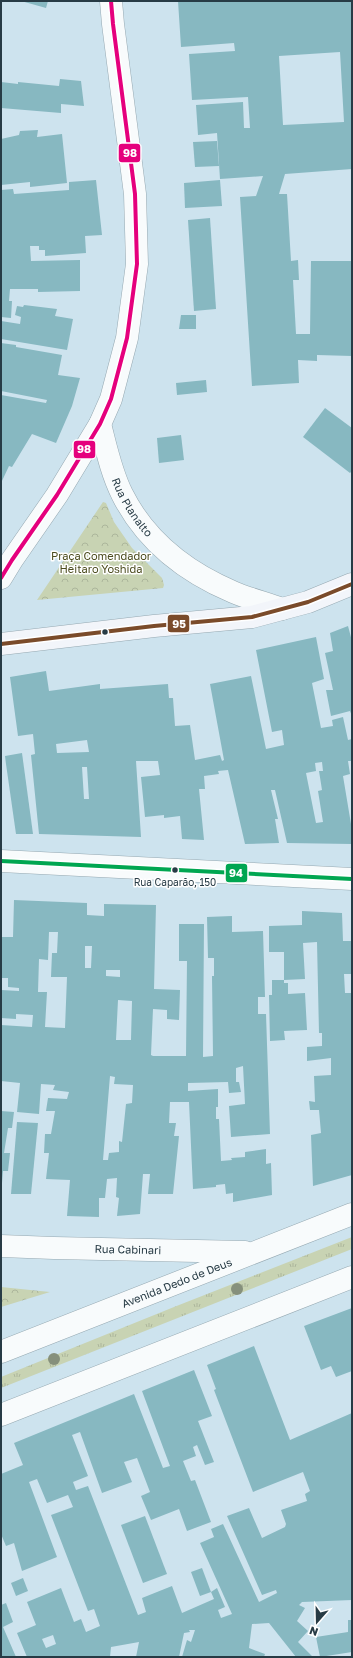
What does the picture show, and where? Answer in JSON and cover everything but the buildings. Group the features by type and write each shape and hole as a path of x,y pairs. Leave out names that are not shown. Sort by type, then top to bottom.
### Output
{"street":[{"path":"1,578 57,494 100,424 111,399 126,338 137,264 135,194 111,1"},
{"name":"Rua Planalto","path":"100,424 111,465 122,494 140,522 161,548 193,572 233,592 282,609"},
{"path":"1,644 154,626 252,617 308,602 352,584"},
{"path":"1,861 352,879"},
{"name":"Avenida Dedo de Deus","path":"1,1352 352,1214"},
{"name":"Rua Cabinari","path":"1,1246 254,1252"},
{"path":"1,1416 352,1277"}],"green space":[{"name":"Praça Comendador Heitaro Yoshida","path":"103,502 106,503 114,522 132,548 162,578 164,585 163,588 37,600"},
{"path":"352,1237 352,1249 1,1388 1,1377"},
{"path":"1,1287 50,1292 1,1307"}],"transit line":[{"name":"98","path":"1,578 57,495 100,424 111,399 127,338 137,264 135,194 111,1"},
{"name":"95","path":"1,644 154,626 252,617 308,602 352,584"},
{"name":"94","path":"1,861 352,879"}],"place":[{"name":"Rua Caparão, 150","path":"175,870"}]}
